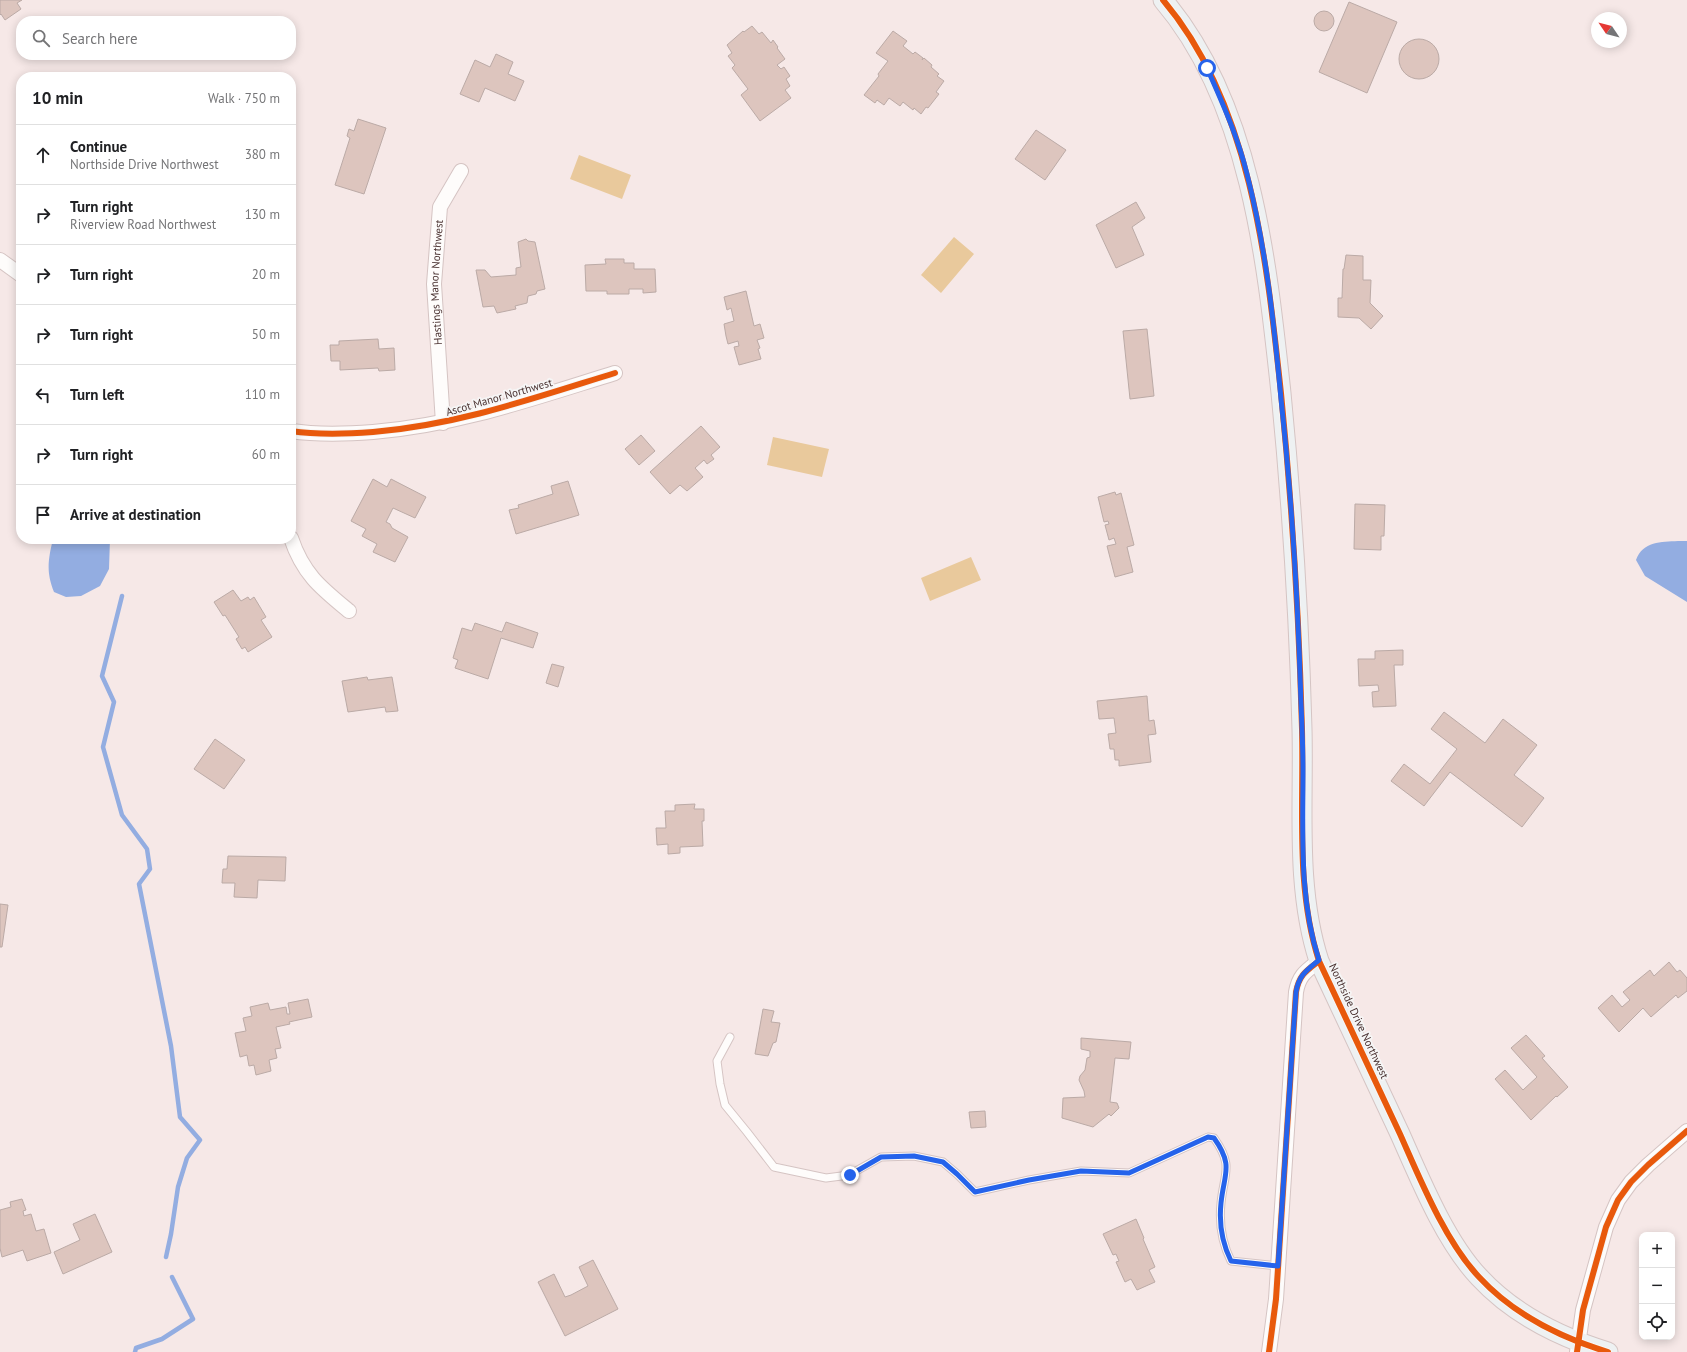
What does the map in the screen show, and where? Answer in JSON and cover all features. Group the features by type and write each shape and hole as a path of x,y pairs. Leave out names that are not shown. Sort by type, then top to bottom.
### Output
{"main road":[{"name":"Northside Drive Northwest","path":"1166,2 1193,41 1223,104 1247,174 1263,253 1273,313 1289,472 1299,625 1303,770 1302,844 1309,924 1319,960 1417,1172 1447,1231 1460,1252 1478,1276 1501,1298 1528,1318 1578,1347 1608,1352"}],"street":[{"name":"Hastings Manor Northwest","path":"443,423 434,284 440,207 461,171"},
{"path":"0,260 16,271"},
{"name":"Ascot Manor Northwest","path":"296,432 310,434 352,434 398,430 443,423 487,413 615,373"},
{"path":"294,544 309,574 320,588 349,612"},
{"path":"1269,1352 1276,1298 1296,992 1301,976 1319,960"},
{"path":"1578,1347 1583,1310 1606,1227 1618,1200 1631,1182 1648,1165 1687,1132"}],"lane":[{"path":"730,1037 717,1061 725,1105 774,1167 826,1178 850,1175 881,1157 914,1156 943,1162 975,1192 1029,1180 1081,1171 1129,1173 1208,1137 1214,1138 1225,1156 1227,1177 1221,1203 1221,1226 1228,1256 1231,1261 1278,1266"}],"shaded area":[{"path":"579,155 631,175 622,199 570,179"},
{"path":"954,237 974,254 941,293 921,275"},
{"path":"773,437 829,449 822,477 767,465"},
{"path":"971,557 981,580 930,601 921,578"}],"water":[{"path":"1687,541 1687,602 1645,576 1636,560 1643,549 1648,546 1659,542"},
{"path":"52,544 110,544 109,569 100,586 81,596 66,597 54,592 51,585 49,572"}],"building":[{"path":"0,0 22,0 17,3 21,9 5,20 1,14 0,15"},
{"path":"1349,2 1397,22 1367,93 1319,72"},
{"path":"1324,11 1331,14 1334,21 1331,28 1324,31 1317,28 1314,21 1317,14"},
{"path":"752,26 759,34 762,32 771,43 773,40 785,59 777,65 781,69 784,67 790,76 786,79 790,86 785,90 791,98 760,121 741,95 748,89 732,68 735,65 728,56 732,53 727,45 743,31 744,32"},
{"path":"893,31 907,41 903,46 913,54 915,52 923,58 922,60 924,58 939,74 937,76 944,81 936,92 939,94 921,114 903,102 900,106 889,98 884,105 877,100 875,103 864,95 879,76 878,74 888,61 876,53"},
{"path":"1423,39 1430,42 1436,48 1439,59 1438,67 1430,76 1423,79 1415,79 1408,76 1400,67 1399,55 1402,48 1411,40"},
{"path":"496,54 513,62 508,74 524,81 515,101 485,88 479,102 460,94 475,60 490,67"},
{"path":"358,119 386,128 364,194 335,185 350,138 347,136 349,129 354,131"},
{"path":"1036,130 1066,150 1045,180 1015,159"},
{"path":"1136,202 1145,218 1132,227 1144,255 1116,268 1096,225"},
{"path":"526,239 528,241 535,242 545,289 528,296 527,303 515,306 516,309 497,313 494,306 483,307 476,270 485,270 491,277 516,275 516,268 521,267 518,242"},
{"path":"1346,255 1363,256 1363,280 1371,280 1370,303 1383,316 1371,329 1359,318 1338,317 1338,298 1342,298 1343,269"},
{"path":"605,259 624,259 624,263 634,263 634,269 655,269 656,292 643,293 643,289 629,289 629,294 607,294 607,291 586,291 585,265 606,264"},
{"path":"746,291 754,326 760,324 764,338 757,340 760,348 758,349 761,359 739,365 734,347 739,346 738,341 728,344 726,336 724,324 734,321 731,308 727,310 724,297"},
{"path":"1147,329 1154,396 1130,399 1123,331"},
{"path":"378,339 379,349 394,348 395,370 379,371 378,368 340,370 340,361 331,361 330,345 339,345 339,341"},
{"path":"701,426 720,447 711,455 714,459 707,464 704,460 695,468 703,477 687,491 680,485 670,494 650,472"},
{"path":"641,435 655,451 639,465 625,449"},
{"path":"373,479 387,487 391,479 426,497 415,518 393,508 386,522 390,524 392,528 408,537 395,562 373,552 377,544 362,536 366,529 351,521"},
{"path":"568,481 579,515 516,534 509,510 519,508 518,505 553,494 551,486"},
{"path":"1115,492 1116,495 1121,493 1134,545 1127,547 1133,572 1115,577 1107,546 1116,544 1114,538 1109,540 1105,525 1109,524 1108,521 1104,522 1098,497"},
{"path":"1355,504 1385,505 1384,536 1381,536 1381,550 1354,549"},
{"path":"233,590 241,601 248,597 250,600 254,597 266,617 261,620 272,637 248,652 245,647 242,649 236,639 239,637 225,615 223,616 214,602"},
{"path":"506,622 538,633 533,648 501,638 488,679 455,668 458,660 453,658 462,628 472,631 475,623 502,632"},
{"path":"1403,650 1403,665 1394,665 1396,706 1373,707 1372,692 1379,691 1378,685 1359,686 1358,659 1375,659 1375,651"},
{"path":"552,664 564,667 558,687 546,683"},
{"path":"367,677 368,680 392,677 398,711 386,712 385,707 348,712 342,681"},
{"path":"1147,696 1149,721 1154,720 1156,734 1148,735 1151,762 1119,766 1119,760 1115,760 1114,749 1110,749 1108,734 1116,733 1114,718 1099,719 1097,701"},
{"path":"1444,712 1485,743 1503,719 1537,745 1514,775 1544,798 1522,827 1450,772 1424,806 1391,781 1404,764 1430,784 1457,749 1431,729"},
{"path":"215,739 245,760 224,789 194,769"},
{"path":"695,804 694,809 704,809 704,821 702,821 703,846 680,847 680,853 668,854 668,844 657,845 656,828 666,828 665,811 675,811 675,805"},
{"path":"228,856 286,857 285,881 258,880 257,898 234,897 235,883 222,883 223,869 227,869"},
{"path":"0,904 8,905 2,947 0,947"},
{"path":"1669,962 1677,972 1680,970 1687,978 1687,991 1678,998 1676,995 1651,1017 1643,1008 1619,1032 1598,1008 1612,995 1622,1007 1630,1000 1623,992 1650,970 1654,976"},
{"path":"308,999 312,1017 289,1022 290,1024 276,1027 281,1048 275,1049 277,1058 269,1060 271,1071 256,1075 254,1065 249,1066 247,1055 240,1057 235,1033 246,1031 243,1018 252,1016 250,1007 268,1003 270,1010 286,1007 287,1014 290,1014 288,1003"},
{"path":"763,1009 774,1011 771,1022 780,1023 776,1042 773,1043 768,1056 755,1054"},
{"path":"1526,1035 1545,1056 1542,1058 1568,1087 1557,1097 1556,1096 1531,1120 1495,1079 1505,1070 1523,1090 1537,1077 1511,1048"},
{"path":"1081,1038 1131,1042 1129,1059 1115,1058 1110,1102 1117,1103 1119,1108 1111,1116 1109,1114 1093,1127 1062,1118 1063,1098 1085,1097 1079,1080 1080,1076 1085,1070 1087,1058 1090,1057 1090,1051 1081,1049"},
{"path":"985,1111 986,1127 971,1128 969,1112"},
{"path":"22,1199 26,1210 23,1211 24,1216 31,1214 36,1231 44,1229 51,1253 27,1261 23,1250 2,1257 0,1248 0,1210 11,1207 10,1202"},
{"path":"95,1214 112,1252 63,1274 54,1252 80,1240 73,1224"},
{"path":"1136,1219 1155,1267 1149,1270 1155,1282 1137,1290 1131,1279 1125,1282 1116,1262 1119,1261 1116,1254 1113,1255 1103,1234"},
{"path":"593,1260 618,1309 565,1336 538,1282 554,1274 565,1297 571,1295 588,1286 579,1267"}],"waterway":[{"path":"122,596 102,676 114,702 103,747 122,815 147,849 150,869 139,884 171,1046 180,1117 200,1140 187,1158 178,1187 166,1257"},
{"path":"135,1352 136,1348 162,1339 193,1319 172,1277"}],"cycle path":[{"path":"1163,0 1193,41 1217,87 1235,135 1250,186 1261,239 1276,343 1281,393 1297,603 1302,729 1302,846 1306,904 1311,933 1319,961 1434,1209 1455,1246 1479,1277 1507,1303 1555,1332 1608,1352"},
{"path":"296,432 322,434 373,432 435,423 466,417 525,401 615,373"},
{"path":"1269,1352 1276,1299 1296,992 1301,977 1319,961"},
{"path":"1577,1352 1583,1310 1606,1227 1618,1200 1631,1182 1687,1131"}],"route":[{"path":"850,1175 881,1157 914,1156 943,1162 975,1192 1029,1180 1081,1171 1129,1173 1208,1137 1214,1138 1222,1148 1225,1156 1227,1177 1221,1203 1221,1226 1226,1251 1231,1261 1278,1266 1296,992 1301,976 1319,960 1309,924 1302,844 1303,770 1298,618 1289,472 1273,313 1261,238 1247,174 1236,138 1207,68"}]}
